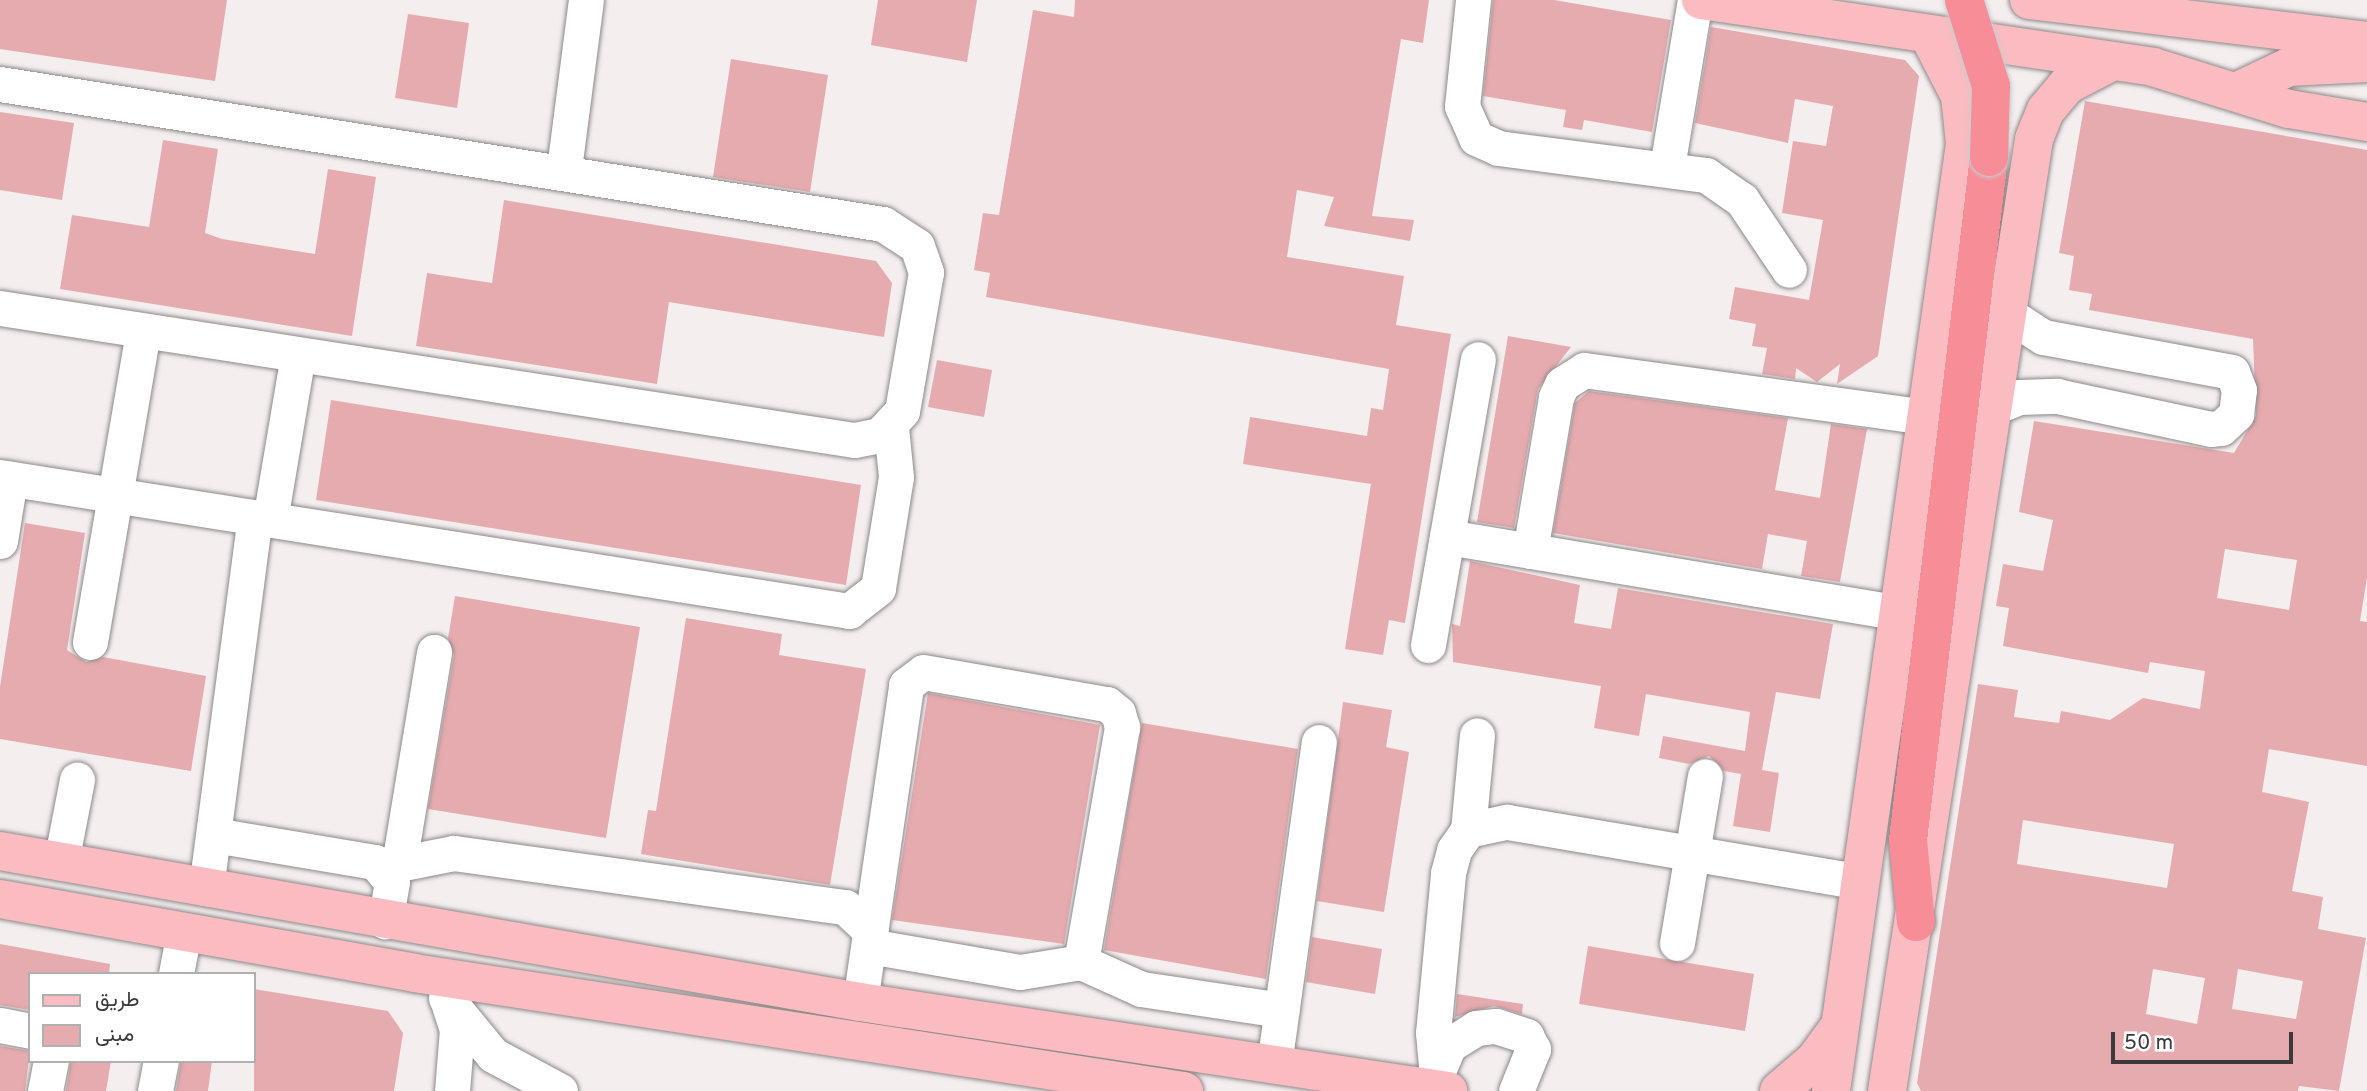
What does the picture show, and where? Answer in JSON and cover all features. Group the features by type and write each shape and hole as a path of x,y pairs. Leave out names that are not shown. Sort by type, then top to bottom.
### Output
{"highway":[{"path":"1916,922 1908,840 1989,157 1990,86 1964,0"}],"main road":[{"path":"1701,0 1841,10 1928,36 2111,62 2367,121"},
{"path":"2029,0 2367,41"},
{"path":"1831,1091 1897,612 1927,416 1964,112 1948,64 1928,36"},
{"path":"1887,1091 1916,922 2006,313 2039,125 2067,85 2111,62"},
{"path":"2236,92 2288,67 2367,63"},
{"path":"1964,112 2004,101 2039,125"},
{"path":"0,851 385,921 860,1002 1274,1065 1439,1082"},
{"path":"0,898 414,973 1184,1091"},
{"path":"1779,1091 1815,1060 1840,1025"},
{"path":"1895,1043 1909,1091"}],"street":[{"path":"564,169 586,0"},
{"path":"1473,0 1462,106 1476,138 1498,148 1667,167 1706,175 1732,189 1789,270"},
{"path":"1667,167 1695,0"},
{"path":"0,84 564,169 883,224 908,236 924,258 925,286 905,402 891,427 896,477 878,588 849,611 5,478 0,541"},
{"path":"0,308 854,440 891,427"},
{"path":"1992,408 2019,397 2057,396 2211,429 2221,428 2236,414 2239,390 2232,372 2043,337 2006,313"},
{"path":"90,642 143,331"},
{"path":"206,888 262,519 298,355"},
{"path":"1428,645 1478,359"},
{"path":"1530,551 1556,397 1562,384 1584,370 1927,416"},
{"path":"1447,537 1897,612"},
{"path":"385,921 392,882 391,865 434,652"},
{"path":"860,1002 906,685 916,674 931,673 1107,704 1118,713 1122,727 1081,962"},
{"path":"1439,1082 1433,1033 1450,861 1468,830 1477,735"},
{"path":"1274,1065 1319,742"},
{"path":"1677,943 1704,776"},
{"path":"61,862 77,780"},
{"path":"1468,830 1507,822 1860,882"},
{"path":"214,835 391,865 454,853 845,907 870,939 1020,972 1081,962 1141,989 1281,1010"},
{"path":"176,972 184,932"},
{"path":"414,973 446,998 492,1055 560,1091"},
{"path":"446,998 457,1029 452,1091"},
{"path":"0,1026 28,1031"},
{"path":"1439,1082 1449,1045 1476,1027 1519,1032 1533,1057 1516,1091"},
{"path":"45,1091 51,1063"},
{"path":"155,1091 161,1063"}],"building":[{"path":"0,0 227,0 215,81 0,49"},
{"path":"878,0 977,0 967,62 871,45"},
{"path":"1075,0 1429,0 1423,43 1401,39 1372,216 1414,220 1410,241 1324,226 1334,197 1297,190 1287,257 1404,276 1396,325 1451,334 1405,623 1389,620 1383,655 1345,649 1371,484 1243,464 1250,417 1367,436 1371,408 1383,410 1389,369 986,297 990,273 974,270 983,213 999,215 1033,10 1074,17"},
{"path":"1493,0 1554,0 1671,20 1652,132 1584,120 1582,130 1563,127 1566,110 1483,96"},
{"path":"408,14 469,23 457,108 395,98"},
{"path":"1711,27 1905,60 1919,76 1878,356 1837,384 1840,364 1817,382 1796,368 1795,379 1762,374 1767,348 1752,346 1756,324 1729,319 1735,287 1809,300 1823,220 1782,213 1793,141 1826,146 1833,106 1795,99 1788,143 1695,123"},
{"path":"731,59 828,75 810,192 713,177"},
{"path":"2085,101 2367,150 2367,578 2360,621 2367,622 2367,766 2269,749 2262,792 2309,802 2292,891 2323,897 2318,929 2366,938 2339,1091 2299,1086 2298,1091 1921,1091 1917,1083 1978,684 2018,690 2014,717 2059,723 2061,711 2110,720 2143,698 2200,709 2205,671 2150,662 2148,673 2003,646 2009,608 1996,606 2003,564 2043,571 2053,520 2019,512 2034,421 2234,453 2256,416 2253,339 2089,310 2092,294 2069,290 2074,256 2059,253","holes":["2225,549 2297,560 2289,610 2217,598","2023,820 2174,844 2167,888 2017,864","2153,969 2205,978 2197,1024 2146,1014","2238,969 2303,981 2296,1019 2232,1009"]},
{"path":"0,112 74,123 62,200 0,190"},
{"path":"163,140 218,149 205,233 222,239 315,254 328,169 376,177 352,336 60,289 72,215 149,227"},
{"path":"504,200 876,261 892,283 884,337 669,302 657,384 416,346 427,273 492,283"},
{"path":"1508,336 1571,347 1538,389 1514,528 1477,522"},
{"path":"937,360 992,370 984,417 928,407"},
{"path":"1589,391 1788,418 1775,490 1820,498 1831,424 1867,429 1840,582 1801,576 1807,541 1768,534 1762,569 1553,533 1575,403"},
{"path":"331,400 861,485 846,585 316,500"},
{"path":"25,523 85,533 67,650 86,662 103,657 206,676 191,771 0,739 0,687"},
{"path":"1470,561 1580,585 1574,623 1611,629 1618,588 1833,624 1820,699 1776,692 1762,770 1779,773 1770,832 1733,826 1741,774 1724,771 1709,756 1689,764 1659,758 1663,736 1745,751 1750,712 1646,694 1639,736 1594,728 1601,686 1453,662 1452,624 1460,626"},
{"path":"455,596 640,627 606,838 428,809 454,655 448,638"},
{"path":"686,618 782,634 779,655 866,669 830,885 641,854 648,810 656,811"},
{"path":"928,693 1100,725 1064,944 892,920"},
{"path":"1343,702 1392,710 1386,747 1409,752 1384,912 1317,901"},
{"path":"1142,723 1298,749 1266,979 1104,950"},
{"path":"1312,937 1382,949 1375,994 1306,982"},
{"path":"0,944 110,964 109,972 28,972 28,1010 0,1005"},
{"path":"1588,946 1754,974 1745,1031 1579,1004"},
{"path":"256,989 388,1011 403,1033 394,1091 254,1091"},
{"path":"1457,994 1523,1004 1522,1014 1494,1006 1455,1017"},
{"path":"0,1046 28,1051 25,1091 0,1091"},
{"path":"71,1063 111,1063 106,1091 66,1091"},
{"path":"181,1063 212,1063 208,1091 176,1091"}]}
